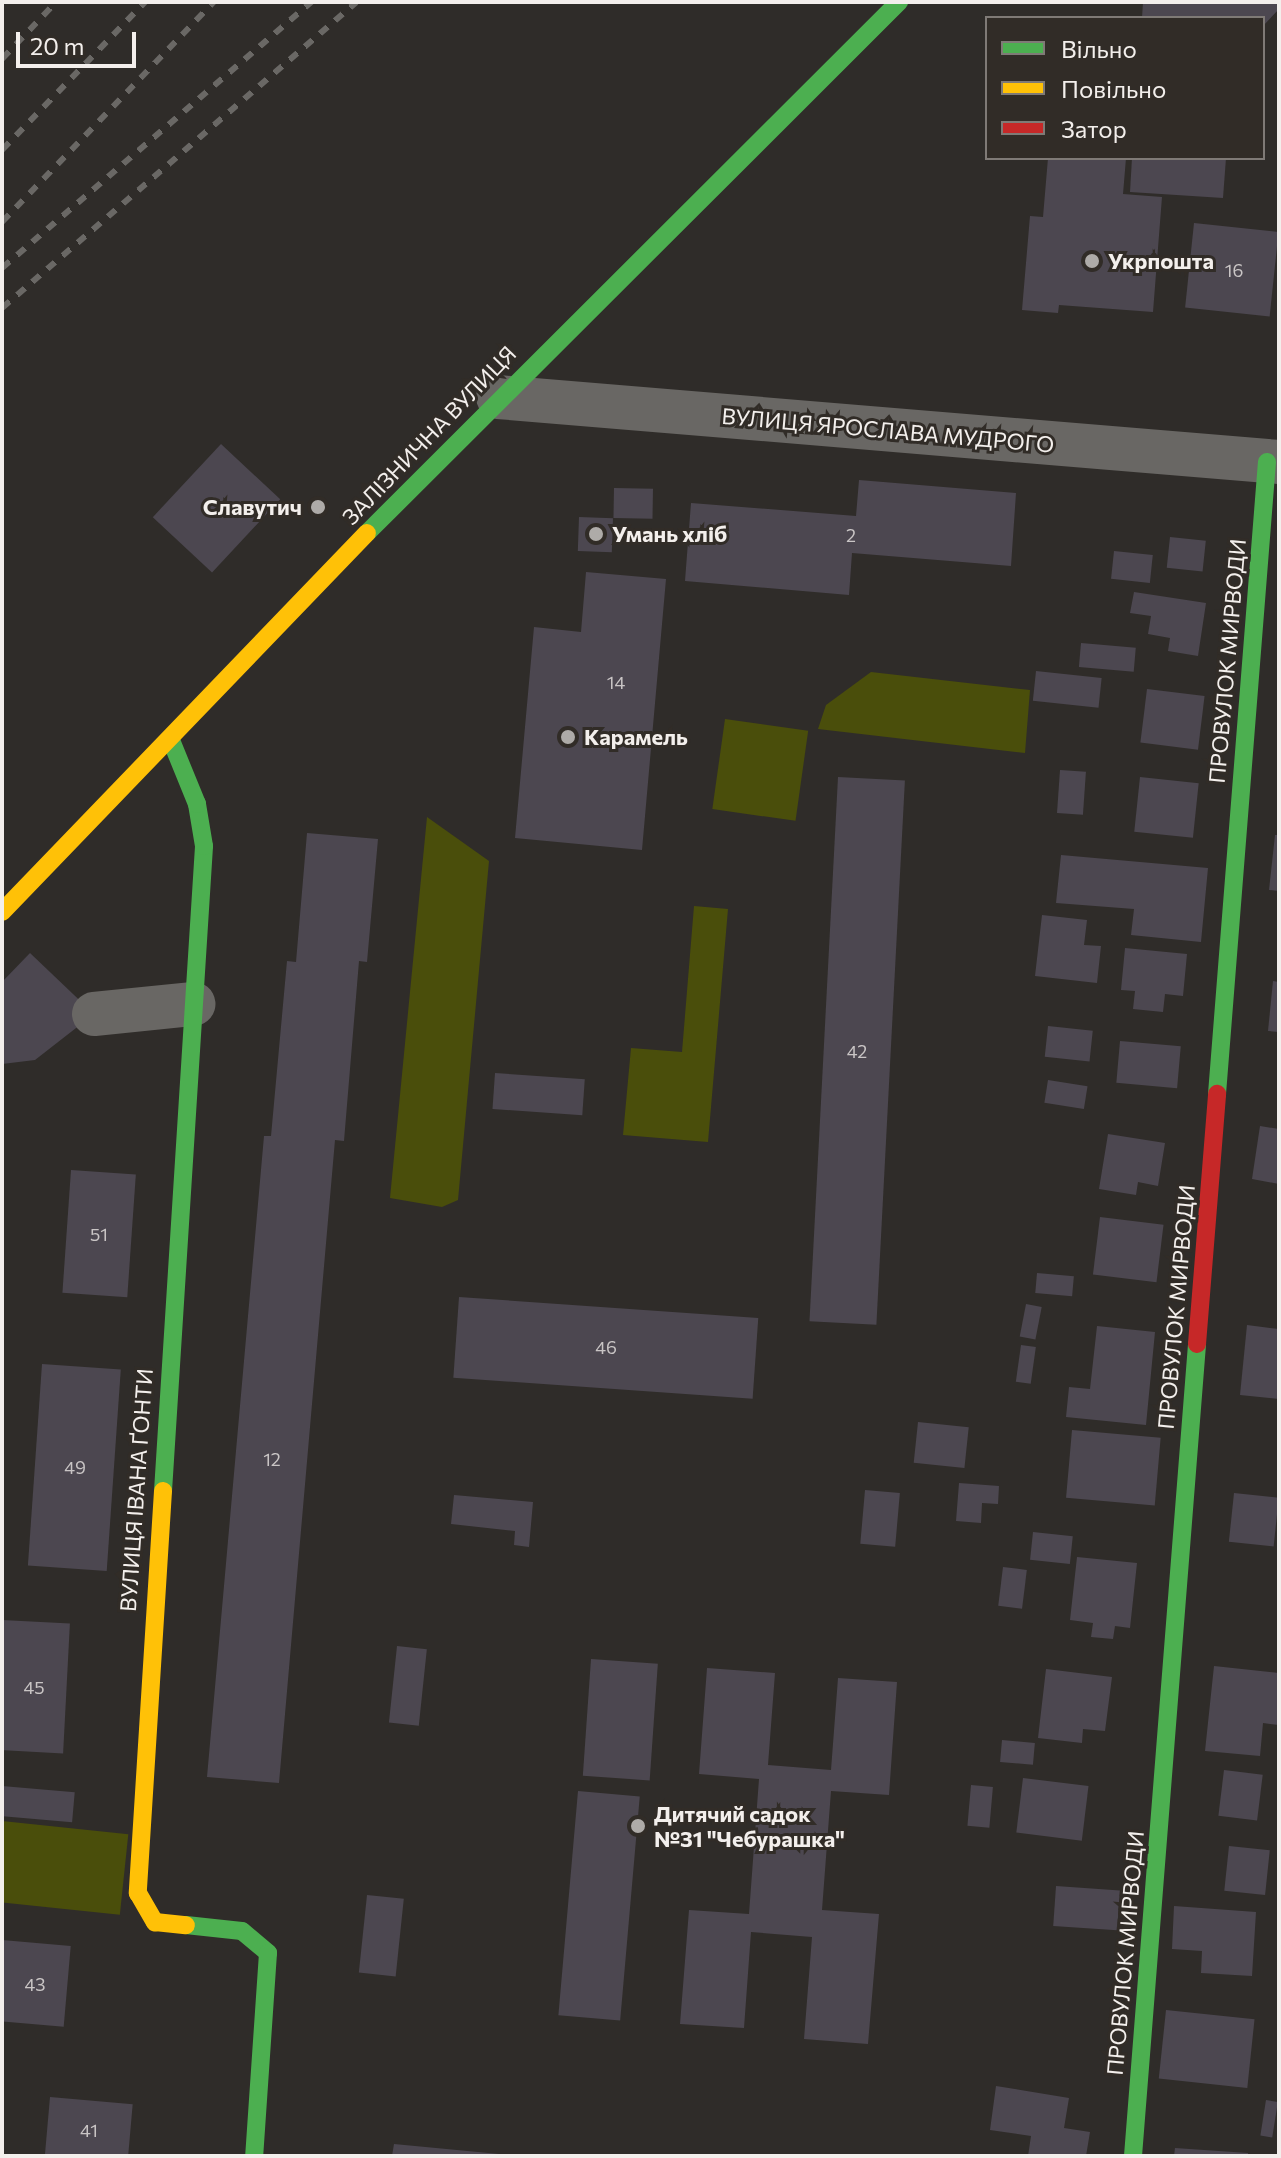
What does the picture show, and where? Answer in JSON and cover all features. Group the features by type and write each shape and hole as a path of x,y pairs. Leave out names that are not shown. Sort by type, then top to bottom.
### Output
{"street":[{"name":"ЗАЛІЗНИЧНА ВУЛИЦЯ","path":"2,912 498,397 899,2"},
{"name":"ВУЛИЦЯ ЯРОСЛАВА МУДРОГО","path":"498,397 1273,462"},
{"name":"ПРОВУЛОК МИРВОДИ","path":"1133,2156 1273,462"},
{"name":"ВУЛИЦЯ ІВАНА ҐОНТИ","path":"170,738 197,804 204,846 138,1893 155,1922 242,1931 268,1953 254,2156"},
{"path":"94,1014 193,1004"}],"shaded area":[{"path":"871,672 1030,690 1025,753 818,729 826,705"},
{"path":"725,719 808,731 796,821 712,809"},
{"path":"427,817 489,861 458,1200 442,1207 390,1198"},
{"path":"694,906 728,909 708,1142 623,1135 631,1048 682,1052"},
{"path":"2,1821 128,1834 120,1915 2,1902"}],"building":[{"path":"1143,2 1279,2 1279,9 1265,24 1265,16 1142,16"},
{"name":"Укрпошта","path":"1048,160 1126,160 1123,194 1162,197 1153,312 1059,305 1058,313 1022,310 1030,216 1043,217"},
{"path":"1132,160 1226,160 1223,198 1130,192"},
{"path":"1194,223 1279,232 1270,316 1185,308"},
{"path":"221,444 280,499 212,572 153,517"},
{"path":"859,480 1016,493 1011,566 852,553 849,595 685,581 691,503 856,516"},
{"path":"614,488 653,489 652,519 613,518"},
{"name":"Умань хліб","path":"579,517 613,518 612,552 578,551"},
{"path":"1170,537 1206,541 1203,572 1167,568"},
{"path":"1114,551 1153,555 1150,583 1111,579"},
{"path":"586,572 666,579 642,850 515,838 534,627 581,632"},
{"path":"1134,592 1206,603 1198,656 1168,651 1170,638 1148,634 1151,616 1130,613"},
{"path":"1081,643 1136,648 1134,672 1079,667"},
{"path":"1036,671 1102,678 1099,708 1033,701"},
{"path":"1147,689 1205,696 1198,750 1140,743"},
{"path":"1060,770 1086,772 1083,815 1057,813"},
{"path":"838,777 905,781 876,1325 809,1321"},
{"path":"1140,777 1199,783 1193,838 1134,832"},
{"path":"307,833 378,839 367,962 359,961 344,1141 335,1140 279,1783 207,1777 264,1136 271,1136 287,961 296,962"},
{"path":"1275,835 1279,835 1279,891 1269,890"},
{"path":"1061,855 1208,868 1201,942 1131,935 1134,909 1056,903"},
{"path":"1042,915 1087,920 1084,945 1101,946 1097,983 1035,976"},
{"path":"1125,948 1187,954 1183,996 1165,994 1163,1012 1133,1009 1135,991 1121,990"},
{"path":"30,953 94,1014 35,1060 2,1064 2,982"},
{"path":"1273,981 1279,982 1279,1032 1268,1031"},
{"path":"1048,1026 1093,1031 1090,1062 1045,1057"},
{"path":"1120,1041 1181,1046 1177,1088 1116,1083"},
{"path":"495,1073 585,1079 582,1115 492,1109"},
{"path":"1048,1080 1088,1086 1084,1109 1044,1103"},
{"path":"1260,1126 1279,1129 1279,1184 1252,1179"},
{"path":"1108,1134 1165,1143 1158,1186 1138,1182 1136,1195 1099,1189"},
{"path":"71,1170 136,1175 127,1297 62,1293"},
{"path":"1100,1217 1164,1225 1156,1282 1093,1275"},
{"path":"1037,1273 1074,1276 1072,1296 1035,1293"},
{"path":"459,1297 758,1318 753,1399 453,1378"},
{"path":"1026,1304 1042,1307 1035,1339 1020,1336"},
{"path":"1247,1325 1279,1329 1279,1399 1240,1395"},
{"path":"1097,1326 1155,1332 1146,1425 1066,1417 1069,1387 1090,1389"},
{"path":"1021,1345 1036,1347 1031,1384 1016,1382"},
{"path":"42,1364 121,1370 107,1571 28,1566"},
{"path":"918,1422 969,1427 964,1468 914,1463"},
{"path":"1072,1430 1161,1438 1155,1505 1066,1498"},
{"path":"959,1483 999,1486 998,1504 982,1503 981,1523 956,1521"},
{"path":"865,1490 900,1493 895,1547 860,1544"},
{"path":"1234,1493 1279,1498 1274,1546 1229,1542"},
{"path":"454,1495 533,1502 529,1547 514,1545 515,1531 451,1524"},
{"path":"1033,1532 1073,1536 1070,1564 1030,1560"},
{"path":"1077,1557 1137,1563 1130,1628 1115,1626 1113,1639 1091,1637 1093,1623 1070,1620"},
{"path":"1003,1567 1027,1570 1022,1609 998,1606"},
{"path":"2,1620 70,1624 63,1753 2,1750"},
{"path":"397,1646 427,1649 419,1726 389,1723"},
{"path":"591,1659 658,1664 650,1780 583,1776"},
{"path":"1214,1666 1279,1673 1279,1725 1263,1723 1260,1756 1205,1751"},
{"path":"707,1668 775,1673 768,1765 831,1770 838,1678 897,1682 889,1795 831,1791 822,1910 879,1914 868,2044 804,2039 812,1937 751,1932 744,2028 680,2024 689,1910 749,1914 759,1779 699,1774"},
{"path":"1046,1669 1112,1677 1105,1731 1083,1729 1082,1743 1038,1738"},
{"path":"1002,1740 1035,1743 1033,1765 1000,1762"},
{"path":"1224,1770 1263,1775 1257,1820 1218,1816"},
{"path":"1023,1778 1089,1786 1082,1841 1016,1833"},
{"path":"971,1785 993,1787 989,1828 967,1826"},
{"path":"2,1786 75,1792 72,1822 2,1816"},
{"path":"578,1791 640,1796 620,2021 558,2015"},
{"path":"1229,1846 1270,1850 1265,1895 1224,1891"},
{"path":"1056,1886 1120,1890 1117,1930 1053,1926"},
{"path":"367,1895 404,1899 396,1976 359,1973"},
{"path":"1174,1906 1256,1912 1252,1976 1201,1973 1202,1951 1172,1949"},
{"path":"2,1940 71,1946 64,2027 2,2021"},
{"path":"1166,2010 1255,2019 1247,2088 1159,2079"},
{"path":"996,2086 1069,2098 1064,2128 1090,2132 1086,2156 1028,2156 1031,2136 990,2130"},
{"path":"50,2097 133,2104 128,2156 45,2156"},
{"path":"1266,2100 1278,2102 1272,2137 1260,2136"},
{"path":"394,2144 499,2154 499,2156 392,2156"},
{"path":"1175,2148 1248,2153 1248,2156 1174,2156"}],"railway":[{"path":"2,59 56,2"},
{"path":"2,150 145,2"},
{"path":"2,222 214,2"},
{"path":"2,268 311,2"},
{"path":"2,308 356,2"}],"traffic: fast":[{"path":"367,533 899,2"},
{"path":"1217,1094 1267,462"},
{"path":"163,1491 204,846 197,804 170,738"},
{"path":"1133,2156 1197,1344"},
{"path":"186,1925 242,1931 268,1953 254,2156"}],"traffic: slow":[{"path":"2,912 367,533"},
{"path":"163,1491 138,1893 155,1922 186,1925"}],"traffic: jam":[{"path":"1197,1344 1217,1094"}],"place":[{"name":"Укрпошта","path":"1092,261"},
{"name":"Славутич","path":"318,507"},
{"name":"Умань хліб","path":"596,534"},
{"name":"Карамель","path":"568,737"},
{"name":"Дитячий садок №31 \"Чебурашка\"","path":"638,1826"}]}
